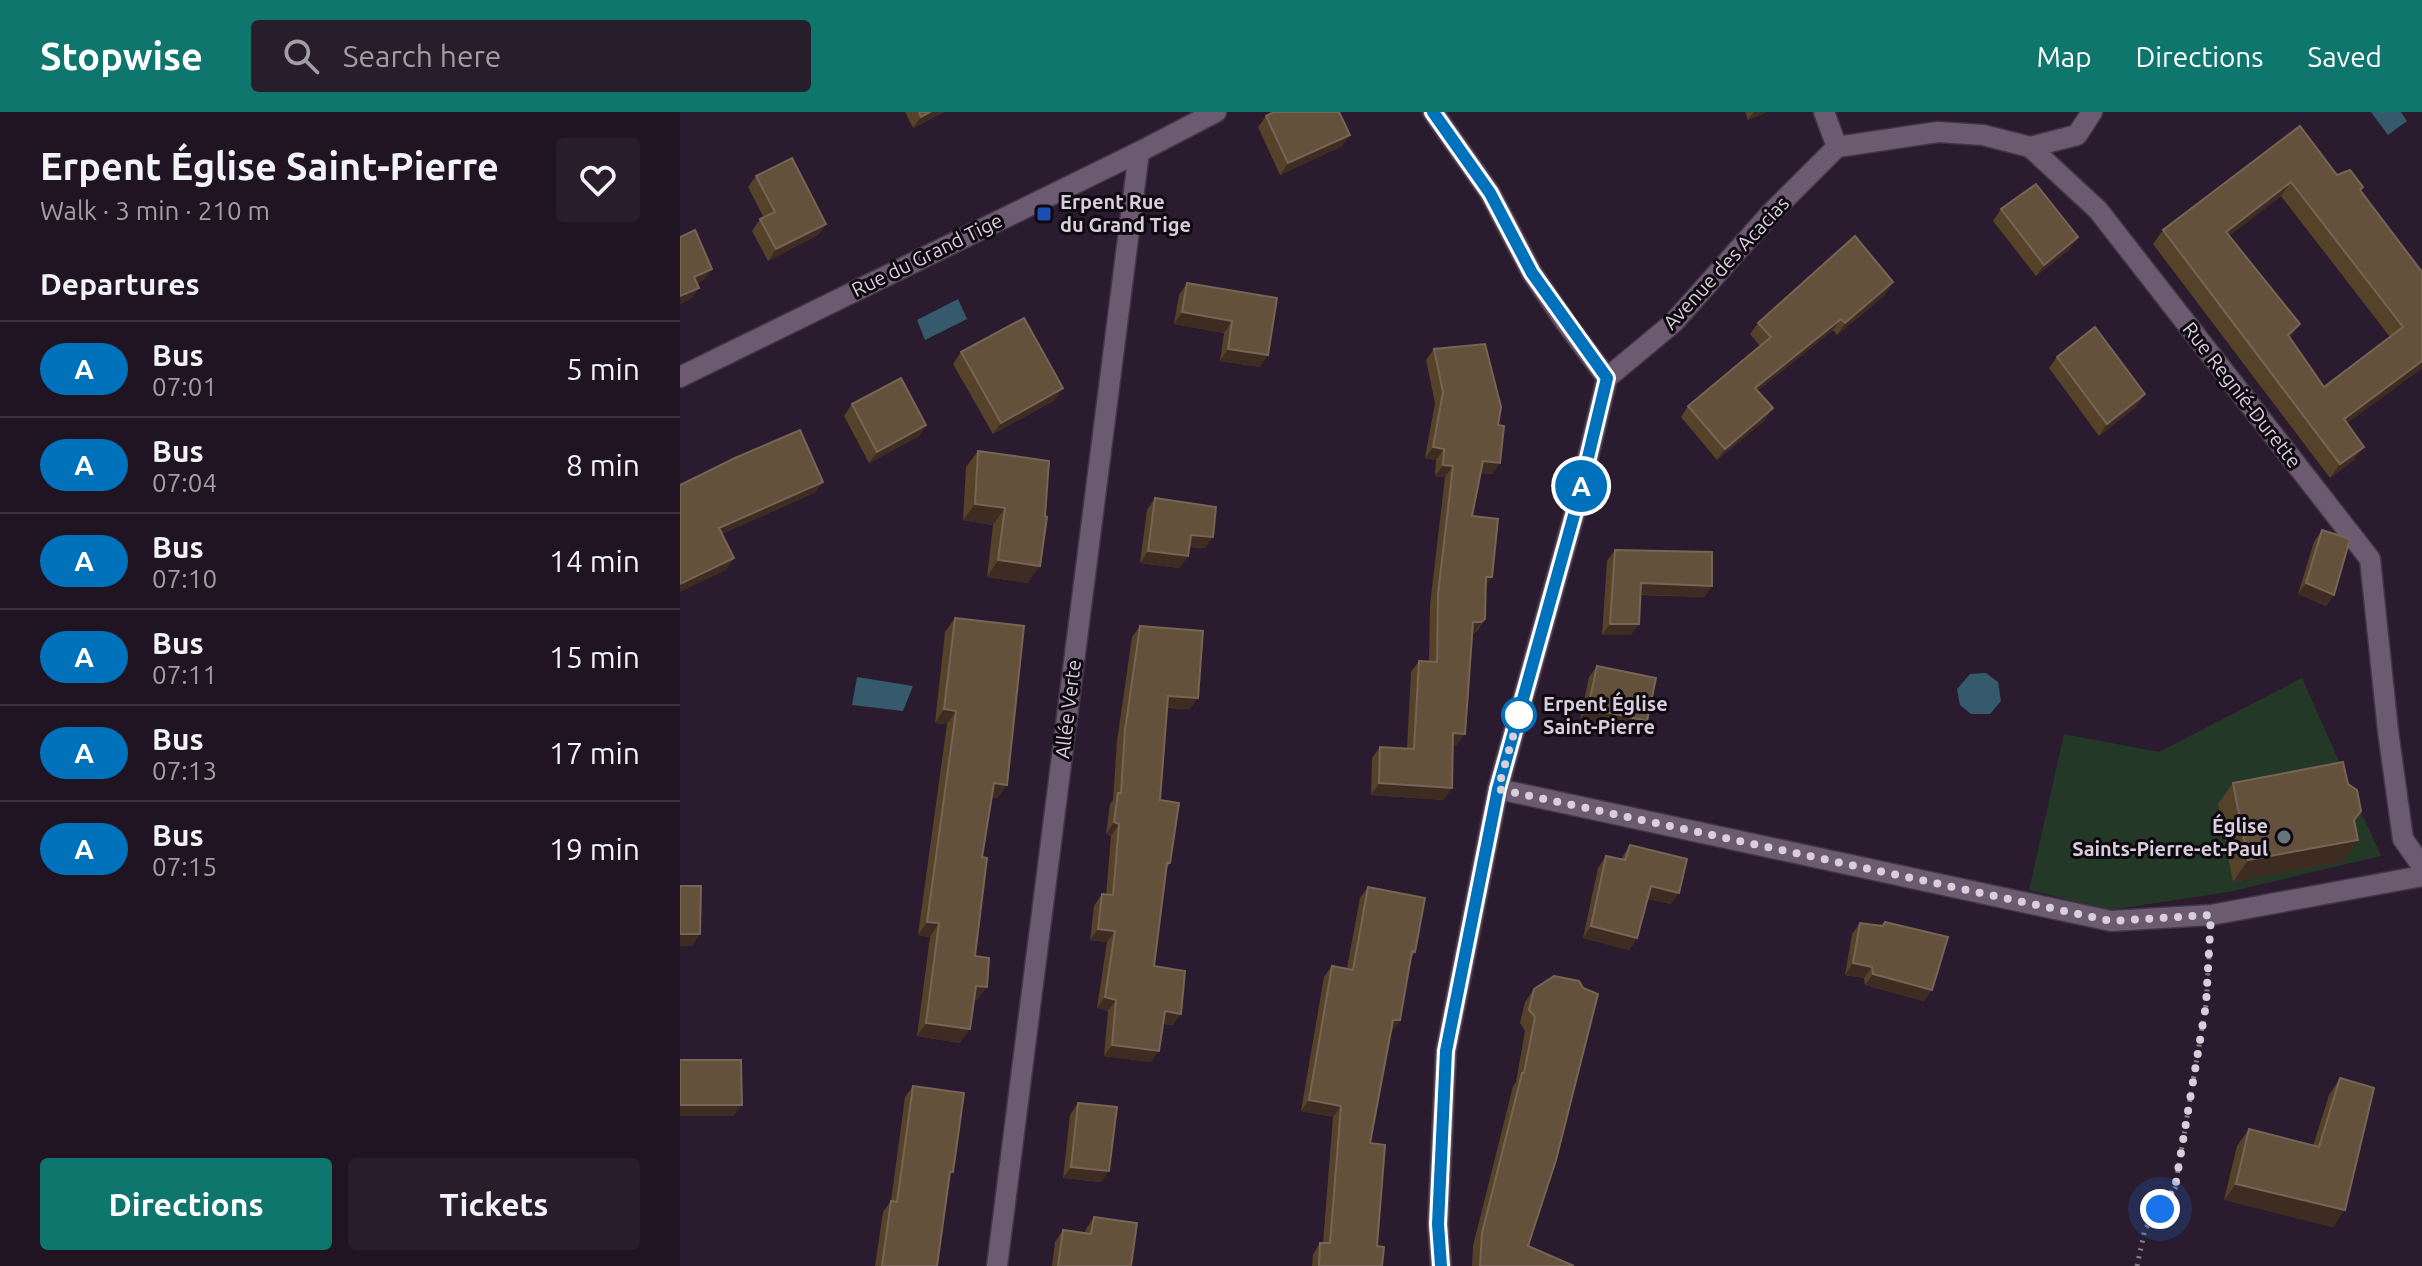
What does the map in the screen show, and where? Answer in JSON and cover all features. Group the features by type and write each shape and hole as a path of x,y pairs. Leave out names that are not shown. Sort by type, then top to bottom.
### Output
{"street":[{"name":"Rue du Grand Tige","path":"680,377 1216,112"},
{"path":"1433,112 1490,193 1532,273 1607,378 1576,508 1498,789 1446,1051 1438,1224 1441,1266"},
{"path":"1824,112 1837,147"},
{"path":"2030,147 2077,135 2092,112"},
{"name":"Rue Regnié-Durette","path":"1837,147 1938,132 1983,135 2030,147 2098,210 2370,559 2403,839 2422,866"},
{"name":"Avenue des Acacias","path":"1607,378 1673,323 1771,213 1837,147"},
{"name":"Allée Verte","path":"997,1266 1139,152"},
{"path":"1498,789 2111,921 2211,915 2422,876"}],"path":[{"path":"2137,1266 2145,1229 2175,1188 2206,1005 2211,915"}],"green space":[{"path":"2302,678 2381,856 2228,892 2110,910 2029,890 2064,734 2159,752"}],"water":[{"path":"2371,112 2401,112 2407,121 2388,135"},
{"path":"958,299 967,319 925,340 917,320"},
{"path":"1986,673 1998,682 2001,701 1990,714 1971,714 1960,705 1957,689 1970,674"},
{"path":"857,677 913,686 903,711 852,705"}],"building":[{"path":"1274,112 1339,112 1350,135 1288,163 1266,116"},
{"path":"2300,126 2337,175 2350,170 2363,187 2360,190 2422,272 2422,361 2344,419 2364,447 2340,464 2163,230","holes":["2291,182 2403,327 2324,387 2288,335 2300,324 2226,232"]},
{"path":"792,158 826,224 776,249 760,219 775,212 756,176"},
{"path":"2036,184 2078,237 2044,265 2001,209"},
{"path":"695,230 712,269 694,277 699,288 680,296 680,237"},
{"path":"1855,236 1893,282 1845,323 1841,319 1755,388 1773,408 1725,449 1688,406 1771,337 1758,323"},
{"path":"1187,283 1277,298 1268,355 1228,349 1232,321 1182,312"},
{"path":"1024,318 1063,388 1001,423 961,352"},
{"path":"2095,327 2145,394 2107,424 2057,357"},
{"path":"1485,344 1501,407 1498,425 1504,426 1500,463 1483,461 1472,516 1498,519 1492,577 1486,577 1485,619 1473,622 1465,734 1453,733 1452,788 1379,783 1380,747 1414,749 1419,661 1437,662 1438,594 1453,466 1443,465 1444,449 1433,447 1443,392 1434,349"},
{"path":"901,378 926,425 877,452 852,404"},
{"path":"800,430 823,482 719,528 734,558 680,584 680,485"},
{"path":"978,451 1049,461 1047,517 1040,566 998,560 1005,508 975,504"},
{"path":"1155,498 1216,507 1213,537 1191,535 1188,556 1148,551"},
{"path":"2322,530 2350,539 2334,595 2306,583"},
{"path":"1615,550 1712,552 1712,586 1641,583 1639,624 1610,624"},
{"path":"955,618 1024,626 1007,785 994,783 982,857 987,858 975,956 989,958 987,987 976,986 970,1029 926,1023 939,923 927,922 956,711 944,709"},
{"path":"1140,626 1203,631 1198,698 1168,696 1160,800 1179,803 1170,863 1167,863 1154,966 1185,971 1181,1014 1165,1011 1159,1051 1112,1045 1116,1000 1105,997 1115,931 1098,929 1102,894 1113,895 1119,824 1114,822 1118,793 1121,793 1125,730"},
{"path":"1597,666 1656,678 1647,721 1588,708"},
{"name":"Église Saints-Pierre-et-Paul","path":"2343,762 2348,784 2357,790 2361,811 2354,820 2358,840 2248,860 2233,783"},
{"path":"1630,845 1687,859 1679,893 1651,886 1637,938 1591,926 1606,856 1625,860"},
{"path":"680,886 701,886 700,934 680,934"},
{"path":"1368,887 1425,898 1400,1020 1393,1020 1370,1143 1385,1145 1377,1246 1384,1247 1382,1266 1319,1266 1320,1243 1330,1243 1341,1106 1309,1100 1332,966 1353,970"},
{"path":"1885,922 1948,937 1932,990 1873,974 1872,967 1853,963 1860,923 1883,926"},
{"path":"1554,976 1579,981 1583,988 1598,994 1556,1160 1528,1246 1574,1266 1480,1266 1482,1233 1524,1073 1535,1017 1529,1010 1534,989"},
{"path":"680,1060 741,1060 742,1105 680,1105"},
{"path":"2340,1078 2374,1088 2345,1210 2236,1184 2249,1129 2319,1147"},
{"path":"913,1086 964,1093 937,1266 882,1266 891,1201 897,1202"},
{"path":"1078,1103 1117,1107 1109,1171 1071,1167"},
{"path":"1094,1217 1137,1223 1131,1266 1058,1266 1063,1230 1091,1234"}],"bus line":[{"name":"A","path":"1433,112 1490,193 1532,273 1607,378 1576,508 1498,789 1446,1051 1438,1224 1441,1266"}],"place":[{"name":"Erpent Rue du Grand Tige","path":"1044,214"},
{"name":"Erpent Église Saint-Pierre","path":"1519,715"},
{"name":"Église Saints-Pierre-et-Paul","path":"2284,837"}],"route":[{"path":"1519,715 1522,705 1498,789 2111,921 2211,915 2206,1005 2175,1188 2160,1209"}]}
